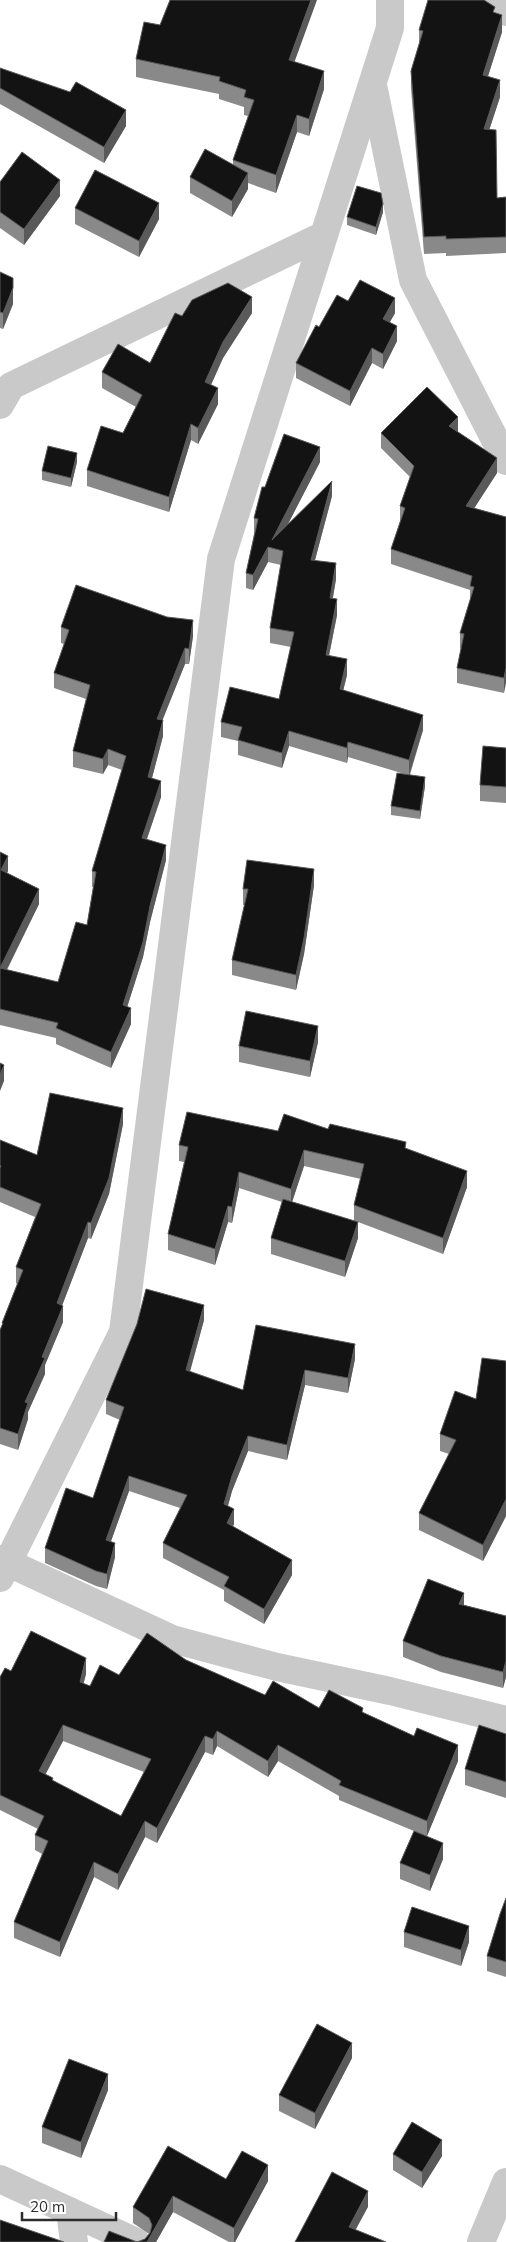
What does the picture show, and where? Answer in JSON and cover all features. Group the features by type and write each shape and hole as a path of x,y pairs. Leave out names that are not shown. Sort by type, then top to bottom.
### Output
{"street":[{"path":"390,0 390,28 221,559 122,1332 2,1567 88,1598 172,1638 277,1666 390,1691 506,1720"},
{"path":"484,0 506,12"},
{"path":"372,83 413,280 506,461"},
{"path":"0,405 11,386 324,235"},
{"path":"0,2179 136,2242"},
{"path":"481,2242 506,2182"},
{"path":"70,2211 74,2242"}],"building":[{"path":"170,0 311,0 289,60 324,71 309,119 297,115 276,175 233,160 254,100 244,97 246,90 219,81 220,77 136,59 144,22 160,25"},
{"path":"428,0 484,0 495,7 493,12 502,15 483,75 500,80 484,129 496,130 497,198 506,197 506,237 446,239 446,236 424,237 411,71 423,31 419,30"},
{"path":"0,68 70,92 76,82 126,110 104,147 0,88"},
{"path":"205,149 248,173 232,201 190,177"},
{"path":"22,152 60,180 24,229 0,212 0,182"},
{"path":"95,170 159,203 139,241 75,208"},
{"path":"357,186 381,193 383,204 376,227 347,217"},
{"path":"0,272 13,278 13,288 3,313 0,312"},
{"path":"360,280 395,298 383,319 397,326 383,354 372,348 350,391 296,363 316,325 319,327 337,295 348,301"},
{"path":"228,283 252,297 223,342 205,382 218,388 198,428 191,424 169,497 87,470 101,426 123,433 142,395 102,372 118,344 150,363 175,313 182,316 192,300"},
{"path":"427,387 458,417 449,426 497,458 466,506 506,517 506,668 504,678 457,668 464,634 460,633 474,587 470,586 472,576 391,549 405,508 400,506 414,466 381,433"},
{"path":"284,434 320,447 272,540 332,481 311,560 336,563 330,598 337,599 326,655 347,659 340,689 423,715 409,760 348,742 347,748 289,731 282,753 238,740 242,727 221,722 230,687 279,699 294,632 270,628 283,551 268,547 253,575 246,573 258,519 254,518 262,487 265,487"},
{"path":"48,446 77,453 71,478 42,471"},
{"path":"76,585 167,617 193,620 189,649 185,648 157,719 163,720 148,777 161,781 142,838 166,845 143,942 123,1005 131,1008 111,1052 56,1028 58,1023 0,1009 0,968 58,982 76,922 87,925 96,872 92,871 126,756 108,749 103,759 73,751 90,685 54,673 69,630 61,627"},
{"path":"483,746 506,748 506,787 480,785"},
{"path":"397,773 425,777 420,811 391,806"},
{"path":"0,852 8,856 1,870 39,889 0,968"},
{"path":"247,860 314,869 304,938 296,975 232,960 248,889 243,889"},
{"path":"246,1011 318,1026 310,1061 239,1046"},
{"path":"0,1063 4,1065 0,1075"},
{"path":"50,1093 123,1108 109,1178 91,1223 88,1222 57,1303 63,1306 42,1357 45,1358 25,1402 28,1403 18,1434 0,1428 0,1330 23,1270 16,1267 41,1204 0,1187 0,1140 37,1155"},
{"path":"187,1112 278,1131 284,1114 328,1129 330,1124 406,1142 405,1148 467,1171 443,1238 354,1205 364,1164 304,1150 291,1189 239,1172 232,1207 228,1206 215,1249 168,1234 188,1147 179,1145"},
{"path":"283,1199 358,1222 345,1261 271,1238"},
{"path":"146,1289 204,1305 186,1370 243,1390 256,1325 355,1344 348,1378 305,1370 287,1445 248,1436 232,1476 224,1504 234,1509 227,1523 292,1560 264,1609 224,1586 229,1577 163,1543 187,1495 129,1476 106,1540 115,1543 107,1574 45,1548 66,1488 93,1498 124,1407 106,1400 137,1324"},
{"path":"482,1358 506,1361 506,1499 483,1545 419,1513 456,1440 440,1434 455,1391 476,1399"},
{"path":"428,1579 464,1593 459,1604 506,1616 506,1661 503,1672 441,1656 403,1641"},
{"path":"31,1631 86,1658 80,1682 90,1686 100,1665 119,1675 147,1633 186,1660 265,1695 273,1681 319,1708 329,1690 363,1708 362,1712 414,1736 417,1728 458,1745 427,1821 339,1785 341,1781 278,1745 268,1761 217,1731 213,1739 205,1736 157,1828 145,1821 118,1874 94,1862 60,1942 14,1922 48,1841 35,1835 44,1816 0,1795 0,1677 5,1668 11,1671","holes":["63,1725 151,1759 121,1816 52,1780 53,1778 39,1771"]},
{"path":"479,1725 506,1734 506,1782 465,1769"},
{"path":"414,1831 443,1843 430,1875 400,1863"},
{"path":"506,1898 506,1962 487,1956"},
{"path":"412,1907 469,1926 461,1950 404,1932"},
{"path":"317,2024 352,2043 315,2113 279,2095"},
{"path":"69,2059 108,2074 81,2142 42,2127"},
{"path":"412,2122 442,2140 422,2172 393,2154"},
{"path":"168,2146 226,2179 242,2151 268,2165 234,2228 173,2196 147,2242 137,2242 145,2239 150,2233 152,2225 149,2218 133,2207"},
{"path":"332,2172 368,2191 349,2227 386,2242 295,2242"},
{"path":"0,2220 64,2242 0,2242"},
{"path":"109,2231 137,2242 104,2242"}]}
